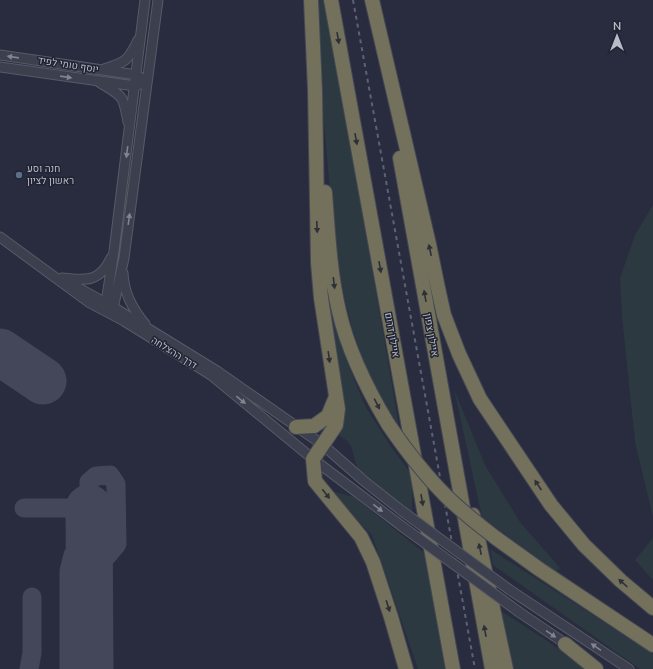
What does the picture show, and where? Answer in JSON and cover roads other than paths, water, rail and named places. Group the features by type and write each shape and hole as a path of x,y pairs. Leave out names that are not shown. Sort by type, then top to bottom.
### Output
{"highway":[{"path":"311,0 315,90 316,207 320,284 338,409 336,425 313,459 315,481 361,537 373,562 406,669"},
{"name":"איילון דרום","path":"331,0 453,669"},
{"path":"372,0 444,315 459,354 480,399 551,505 584,545 621,581 653,608"},
{"name":"איילון צפון","path":"372,0 492,669"},
{"path":"315,90 329,238 339,312 362,376 388,424 402,445 446,497 496,538 539,569 653,645"},
{"path":"435,354 448,394 506,669"},
{"path":"296,427 314,426 328,416 336,397"},
{"path":"566,644 596,669"}],"street":[{"path":"109,309 114,252 137,75 145,0"},
{"path":"151,331 131,304 125,291 123,280 124,258 158,0"},
{"path":"101,70 125,62 131,55 141,34"},
{"name":"יוסף טומי לפיד","path":"0,55 137,75 147,82"},
{"name":"יוסף טומי לפיד","path":"0,67 135,86 147,82"},
{"path":"96,81 121,96 124,102 130,129"},
{"name":"דרך ההצלחה","path":"0,237 90,303 109,309 151,331 217,371 323,445 364,481 402,511 510,590 628,669"},
{"path":"62,278 81,280 96,277 102,273 114,252"},
{"name":"דרך ההצלחה","path":"28,258 62,278 211,375 313,459 403,527 519,612 605,669"},
{"path":"109,309 124,258"}],"railway":[{"path":"353,0 475,669"}],"place":[{"name":"חנה וסע ראשון לציון","path":"19,175"}]}
